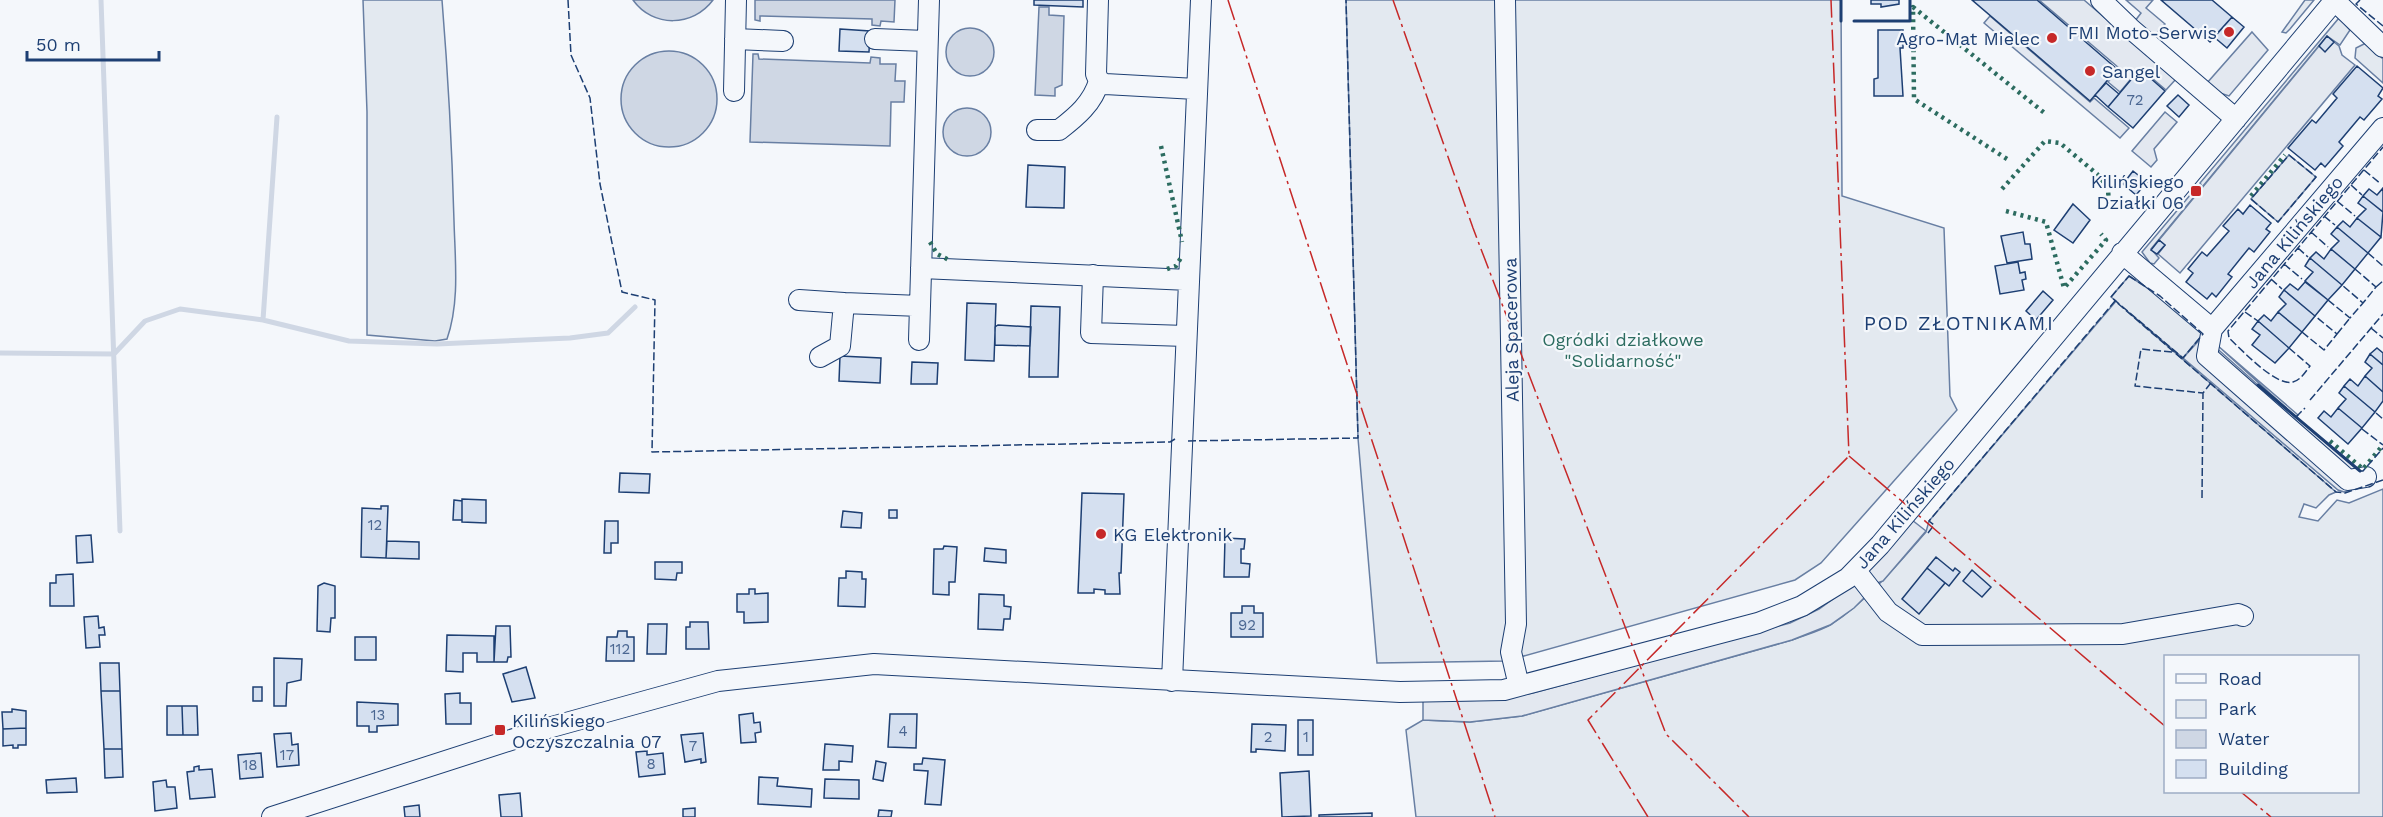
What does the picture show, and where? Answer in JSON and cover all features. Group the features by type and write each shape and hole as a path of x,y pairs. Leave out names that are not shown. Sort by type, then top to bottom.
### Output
{"street":[{"path":"734,91 736,0"},
{"path":"919,340 921,268 918,91 926,41 929,0"},
{"path":"1037,130 1059,130 1078,116 1096,93 1099,81 1096,74 1098,0"},
{"path":"1172,681 1201,0"},
{"name":"Aleja Spacerowa","path":"1505,0 1516,624 1512,659 1519,686"},
{"path":"2101,0 2130,28 2236,119"},
{"path":"2334,0 2383,47"},
{"name":"Jana Kilińskiego","path":"272,817 548,729 718,681 874,664 1172,681 1463,693 1519,686 1758,623 1802,606 1826,593 1856,571 2334,0"},
{"path":"735,39 783,41"},
{"path":"875,39 926,41"},
{"path":"1099,81 1105,84 1196,89"},
{"name":"Jana Kilińskiego","path":"2212,329 2383,128"},
{"path":"2122,254 2212,329 2207,356 2348,480 2366,477"},
{"path":"921,268 1189,280"},
{"path":"1093,275 1091,333 1186,336"},
{"path":"799,300 920,306"},
{"path":"820,357 840,346 844,303"},
{"path":"1856,571 1888,612 1922,635 2123,634 2238,614 2242,616"}],"green space":[{"path":"363,0 442,0 450,110 456,265 454,310 447,339 435,341 367,335 367,112"},
{"name":"Ogródki działkowe \"Solidarność\"","path":"1346,0 1841,0 1842,196 1944,228 1950,396 1957,410 1821,563 1795,580 1506,661 1377,663 1358,438"},
{"path":"2305,0 2314,0 2286,33 2282,32"},
{"path":"2339,18 2350,30 2340,45 2327,36 2151,249 2159,258 2154,264 2150,263 2142,252 2191,194 2194,196 2202,186 2200,183"},
{"path":"2366,43 2383,59 2383,83 2355,58 2356,48"},
{"path":"2289,155 2316,177 2278,222 2251,199"},
{"path":"2129,276 2160,296 2203,334 2183,358 2127,311 2336,492 2329,495 2316,508 2304,504 2299,517 2318,521 2337,500 2349,503 2383,489 2383,817 1416,817 1406,730 1423,720 1470,722 1522,716 1792,640 1832,624 1882,581 1926,532 1929,521 2116,301 2111,297"},
{"path":"2217,345 2298,415 2296,417"}],"shaded area":[{"path":"2039,0 2084,0 2176,79 2166,90 2140,68 2120,92 2108,82 2119,68"},
{"path":"2126,0 2153,0 2146,8 2165,24 2153,37 2135,21 2141,13"},
{"path":"1990,16 2090,102 2094,98 2129,128 2120,138 1984,23"},
{"path":"2252,32 2268,50 2229,96 2217,92 2207,83"},
{"path":"2334,42 2339,46 2342,55 2355,65 2180,273 2158,254 2165,245 2159,240 2319,46 2325,51"},
{"path":"2165,112 2177,122 2154,149 2157,160 2151,167 2132,151"},
{"path":"2203,336 2373,483 2344,492 2338,490 2183,358"},
{"path":"1912,520 1926,531 1883,581 1877,583 1867,572"},
{"path":"1854,584 1866,596 1854,608 1830,625 1792,640 1522,716 1470,722 1423,720 1423,701 1496,700 1533,693 1790,623 1819,609"}],"water":[{"path":"633,0 713,0 695,15 673,21 651,16"},
{"path":"755,0 895,0 894,22 881,21 880,26 872,25 872,19 760,16 760,21 755,20"},
{"path":"1039,7 1049,7 1049,15 1064,16 1062,85 1055,88 1055,96 1035,95"},
{"path":"970,28 987,35 994,52 987,69 970,76 953,69 946,52 953,35"},
{"path":"660,51 678,51 696,59 709,72 717,90 714,118 696,139 678,147 660,147 642,139 629,126 621,108 621,90 629,72 642,59"},
{"path":"753,54 758,54 759,59 870,63 871,57 880,58 880,64 896,64 895,81 905,81 904,102 891,102 890,146 750,142"},
{"path":"967,108 984,115 991,132 984,149 967,156 950,149 943,132 950,115"}],"building":[{"path":"1034,0 1083,0 1083,7 1034,5"},
{"path":"1871,0 1899,0 1899,4 1881,7 1881,4 1871,4"},
{"path":"1972,0 2037,0 2117,69 2090,101"},
{"path":"2161,0 2212,0 2232,17 2210,42"},
{"name":"FMI Moto-Serwis","path":"2232,17 2244,27 2227,48 2214,37"},
{"path":"840,29 870,31 869,52 839,51"},
{"path":"1878,30 1903,30 1903,48 1900,48 1903,96 1874,96 1874,79 1878,78"},
{"path":"2327,36 2334,42 2325,52 2319,46"},
{"path":"2357,66 2383,88 2378,96 2382,99 2364,120 2360,117 2339,142 2343,146 2325,167 2321,163 2315,170 2288,148 2312,120 2316,123 2337,98 2333,94"},
{"path":"2140,69 2165,91 2133,128 2108,107"},
{"path":"2106,83 2119,94 2108,107 2095,95"},
{"path":"2178,95 2189,105 2179,117 2167,106"},
{"path":"1028,165 1065,167 1064,208 1026,207"},
{"path":"2133,171 2147,182 2136,195 2123,184"},
{"path":"2383,188 2383,212 2363,196 2369,189 2377,195"},
{"path":"2363,196 2383,212 2381,237 2357,218 2366,209 2358,203"},
{"path":"2073,204 2090,220 2073,243 2054,230"},
{"path":"2250,205 2271,223 2266,229 2270,232 2254,252 2249,248 2228,274 2232,277 2216,297 2212,293 2207,299 2186,282 2193,273 2188,269 2202,252 2207,256 2229,231 2223,226 2238,209 2243,214"},
{"path":"2357,218 2381,237 2368,253 2337,227 2343,221 2350,227"},
{"path":"2337,227 2368,253 2355,269 2331,249 2339,241 2331,234"},
{"path":"2023,232 2025,244 2030,244 2032,259 2007,263 2001,236"},
{"path":"2159,240 2165,245 2157,254 2151,250"},
{"path":"2331,249 2355,269 2342,285 2310,258 2316,252 2324,259"},
{"path":"2310,258 2342,285 2328,300 2305,281 2313,272 2305,266"},
{"path":"2018,262 2020,273 2025,272 2026,279 2022,280 2024,290 2000,294 1995,266"},
{"path":"2305,282 2328,300 2315,316 2284,290 2290,284 2298,290"},
{"path":"2284,290 2315,316 2302,332 2278,312 2286,304 2279,297"},
{"path":"2043,291 2053,300 2036,320 2026,311"},
{"path":"967,303 996,304 994,361 965,360"},
{"path":"1031,306 1060,307 1058,377 1029,377"},
{"path":"2278,312 2302,332 2289,348 2258,321 2264,315 2271,321"},
{"path":"2258,321 2289,348 2275,363 2252,345 2260,335 2252,329"},
{"path":"998,325 1031,327 1030,346 995,345 995,327"},
{"path":"2377,348 2383,353 2383,365 2370,354"},
{"path":"2370,354 2383,365 2383,392 2365,376 2372,368 2365,362"},
{"path":"840,356 881,358 880,383 839,381"},
{"path":"912,362 938,363 937,384 911,384"},
{"path":"2365,376 2383,392 2383,401 2375,412 2344,386 2350,379 2358,386"},
{"path":"2344,386 2375,412 2362,428 2338,408 2346,399 2339,393"},
{"path":"2338,408 2362,428 2348,444 2318,418 2324,411 2331,417"},
{"path":"620,473 650,474 649,493 619,492"},
{"name":"KG Elektronik","path":"1082,493 1124,494 1121,573 1119,573 1120,594 1105,594 1105,590 1094,589 1094,593 1078,593"},
{"path":"462,499 486,500 486,523 462,522"},
{"path":"454,500 462,501 462,520 453,520"},
{"path":"381,506 388,506 386,558 361,557 362,508 381,509"},
{"path":"889,510 897,510 897,518 889,518"},
{"path":"843,511 862,513 861,528 841,527"},
{"path":"605,521 618,521 618,543 611,543 611,553 604,553"},
{"path":"91,535 93,562 77,563 76,536"},
{"path":"1225,538 1245,539 1244,549 1241,549 1241,563 1250,564 1249,577 1224,577"},
{"path":"387,541 419,542 419,559 386,558"},
{"path":"944,546 957,547 955,582 949,582 949,595 933,594 934,549 943,549"},
{"path":"985,548 1006,550 1006,563 984,561"},
{"path":"1936,557 1953,571 1955,568 1960,572 1949,586 1927,568"},
{"path":"655,562 682,562 682,573 677,573 676,580 655,579"},
{"path":"1927,568 1945,583 1919,614 1902,599"},
{"path":"1972,570 1991,587 1982,597 1963,581"},
{"path":"846,571 862,572 862,579 866,579 865,607 838,606 839,578 846,578"},
{"path":"73,574 74,606 50,606 50,583 56,583 56,575"},
{"path":"324,583 335,586 335,618 331,618 330,632 317,631 318,586"},
{"path":"749,589 755,589 755,594 768,593 768,622 744,623 744,612 737,612 737,594 749,594"},
{"path":"979,594 1004,595 1004,606 1011,607 1010,619 1004,619 1003,630 978,629"},
{"path":"1242,606 1254,606 1254,613 1263,613 1263,637 1231,637 1231,613 1242,613"},
{"path":"98,616 99,628 104,627 105,635 99,635 100,647 86,648 84,617"},
{"path":"690,622 708,622 709,649 686,649 686,627 690,627"},
{"path":"648,624 667,624 666,654 647,654"},
{"path":"496,626 510,626 511,657 508,657 507,662 494,662"},
{"path":"618,631 627,631 627,637 634,637 634,661 606,661 607,637 617,637"},
{"path":"447,635 494,636 494,662 477,662 477,653 463,653 463,672 446,671"},
{"path":"355,637 376,637 376,660 355,660"},
{"path":"274,658 302,659 301,680 287,683 286,706 274,706"},
{"path":"100,663 119,663 120,691 101,691"},
{"path":"526,667 535,698 512,702 503,674"},
{"path":"253,687 262,687 262,701 253,701"},
{"path":"101,691 120,691 122,749 104,749"},
{"path":"460,693 460,703 471,703 471,724 446,724 445,694"},
{"path":"357,702 398,704 398,725 377,726 377,732 369,732 369,726 357,726"},
{"path":"167,706 182,706 183,735 167,735"},
{"path":"182,706 197,706 198,735 183,735"},
{"path":"12,709 26,711 26,728 3,729 2,712 12,712"},
{"path":"753,713 754,723 760,722 761,732 755,733 756,742 741,743 739,715"},
{"path":"890,714 917,714 916,748 888,747"},
{"path":"1298,720 1313,720 1313,755 1298,755"},
{"path":"1252,724 1286,725 1285,751 1256,749 1256,752 1251,752"},
{"path":"26,728 26,745 18,745 18,748 13,748 13,745 3,746 3,729"},
{"path":"291,733 292,745 298,744 299,765 277,767 274,734"},
{"path":"703,733 706,762 701,763 701,759 685,762 681,735"},
{"path":"825,744 853,746 852,762 839,761 839,770 823,770"},
{"path":"104,749 122,749 123,777 105,778"},
{"path":"647,751 647,755 663,753 665,774 639,777 636,752"},
{"path":"261,753 263,777 240,779 238,755"},
{"path":"923,758 945,760 941,805 925,804 928,771 914,770 914,764 922,764"},
{"path":"876,761 886,763 883,781 873,779"},
{"path":"199,766 199,770 212,769 215,797 190,799 187,772 194,771 194,767"},
{"path":"1309,771 1311,816 1282,817 1280,773"},
{"path":"759,777 778,778 777,786 812,789 811,807 758,804"},
{"path":"76,778 77,792 47,793 46,780"},
{"path":"825,779 859,780 859,799 824,798"},
{"path":"166,780 167,787 175,787 177,808 155,811 153,782"},
{"path":"520,793 522,817 501,817 499,795"},
{"path":"419,805 420,817 405,817 404,807"},
{"path":"695,808 695,817 683,817 683,809"},
{"path":"879,810 892,811 891,817 878,817"},
{"path":"1372,813 1372,817 1319,817 1319,815"}],"waterway":[{"path":"101,0 120,531"},
{"path":"263,320 277,117"},
{"path":"0,353 114,354 145,321 180,309 263,320 349,341 437,344 570,338 608,333 635,307"}],"hedge":[{"path":"2007,159 1914,99 1913,7 2047,115"},
{"path":"2002,189 2045,141 2060,143 2097,174 2108,189 2109,205"},
{"path":"1161,146 1182,242"},
{"path":"2251,196 2285,155"},
{"path":"2006,211 2046,222 2064,288 2106,240 2101,234"},
{"path":"930,242 937,254 949,260"},
{"path":"1167,269 1176,266 1182,256"},
{"path":"2330,441 2363,469 2383,445"}],"fence":[{"path":"568,0 571,55 590,98 600,184 622,292 655,300 652,452 1170,442 1175,439"},
{"path":"1188,441 1358,438 1346,0"},
{"path":"2360,0 2356,4 2383,26"},
{"path":"2289,348 2310,366 2301,377 2293,382 2278,379 2260,366 2229,338 2228,331 2383,147"},
{"path":"2289,155 2316,177 2278,222 2251,199 2289,155"},
{"path":"2364,170 2381,184"},
{"path":"2351,185 2362,195"},
{"path":"2337,201 2355,216"},
{"path":"2324,216 2335,225"},
{"path":"2311,232 2328,247"},
{"path":"2298,248 2308,257"},
{"path":"2368,253 2383,266"},
{"path":"2284,264 2302,279"},
{"path":"2355,269 2376,287 2363,303"},
{"path":"2129,276 2160,296 2203,334 2183,358 2111,297 2129,276"},
{"path":"2271,279 2282,289"},
{"path":"2376,287 2383,281"},
{"path":"2328,300 2350,318 2363,303 2342,285"},
{"path":"1928,533 1934,525 1929,521 2115,301 2336,492 2345,493 2383,480"},
{"path":"2245,312 2258,321"},
{"path":"2310,400 2383,314"},
{"path":"2302,332 2324,350 2337,334 2315,316"},
{"path":"2337,334 2350,318"},
{"path":"2371,328 2383,338"},
{"path":"2172,352 2141,349 2135,386 2203,393"},
{"path":"2202,498 2203,393 2210,384"},
{"path":"2258,385 2360,471 2363,471 2383,448"},
{"path":"2296,417 2305,408"},
{"path":"2376,413 2383,419"},
{"path":"2362,429 2383,445"}],"wall":[{"path":"1841,0 1841,21"},
{"path":"1854,21 1910,21 1910,0"},
{"path":"2258,385 2360,471"}],"power":[{"path":"1228,0 1495,817"},
{"path":"1393,0 1473,228 1666,734 1749,817"},
{"path":"1648,817 1588,720 1849,456 1831,0"},
{"path":"1849,456 2164,725"},
{"path":"2242,793 2271,817"}],"place":[{"name":"FMI Moto-Serwis","path":"2229,32"},
{"name":"Agro-Mat Mielec","path":"2052,38"},
{"name":"Sangel","path":"2090,71"},
{"name":"Kilińskiego Działki 06","path":"2196,191"},
{"name":"KG Elektronik","path":"1101,534"},
{"name":"Kilińskiego Oczyszczalnia 07","path":"500,730"}],"district":[{"name":"POD ZŁOTNIKAMI","path":"1959,323"}]}
